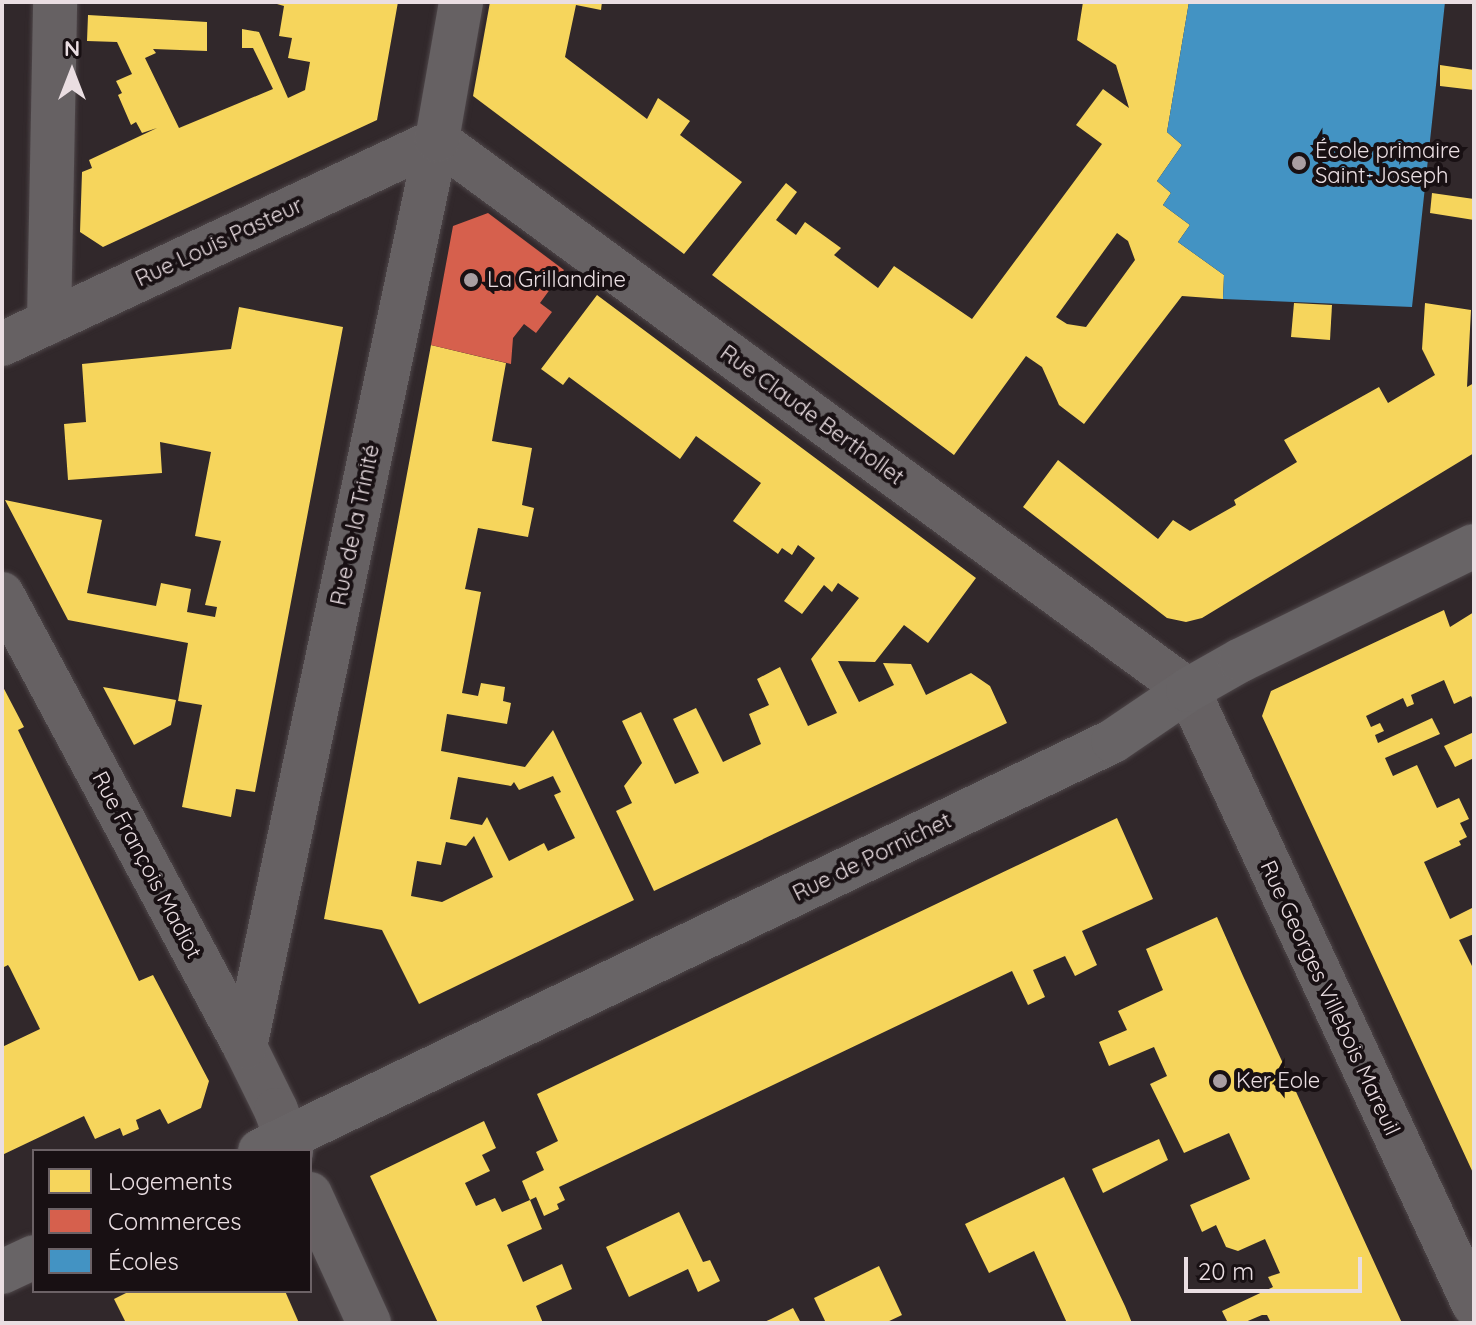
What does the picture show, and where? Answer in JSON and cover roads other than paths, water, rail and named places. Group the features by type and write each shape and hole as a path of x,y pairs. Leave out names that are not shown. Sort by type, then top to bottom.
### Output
{"street":[{"path":"49,322 55,2"},
{"name":"Rue de la Trinité","path":"245,1047 437,140 461,2"},
{"name":"Rue Louis Pasteur","path":"2,344 437,140"},
{"name":"Rue Claude Berthollet","path":"437,140 1188,690"},
{"name":"Rue de Pornichet","path":"279,1147 1113,741 1188,690 1474,546"},
{"name":"Rue François Madiot","path":"2,594 245,1047 279,1147"},
{"name":"Rue Georges Villebois Mareuil","path":"1188,690 1474,1305"},
{"path":"312,1198 369,1323"},
{"path":"2,1272 32,1258"}],"place":[{"name":"École primaire Saint-Joseph","path":"1299,163"},
{"name":"La Grillandine","path":"471,280"},
{"name":"Ker Eole","path":"1220,1081"}]}
